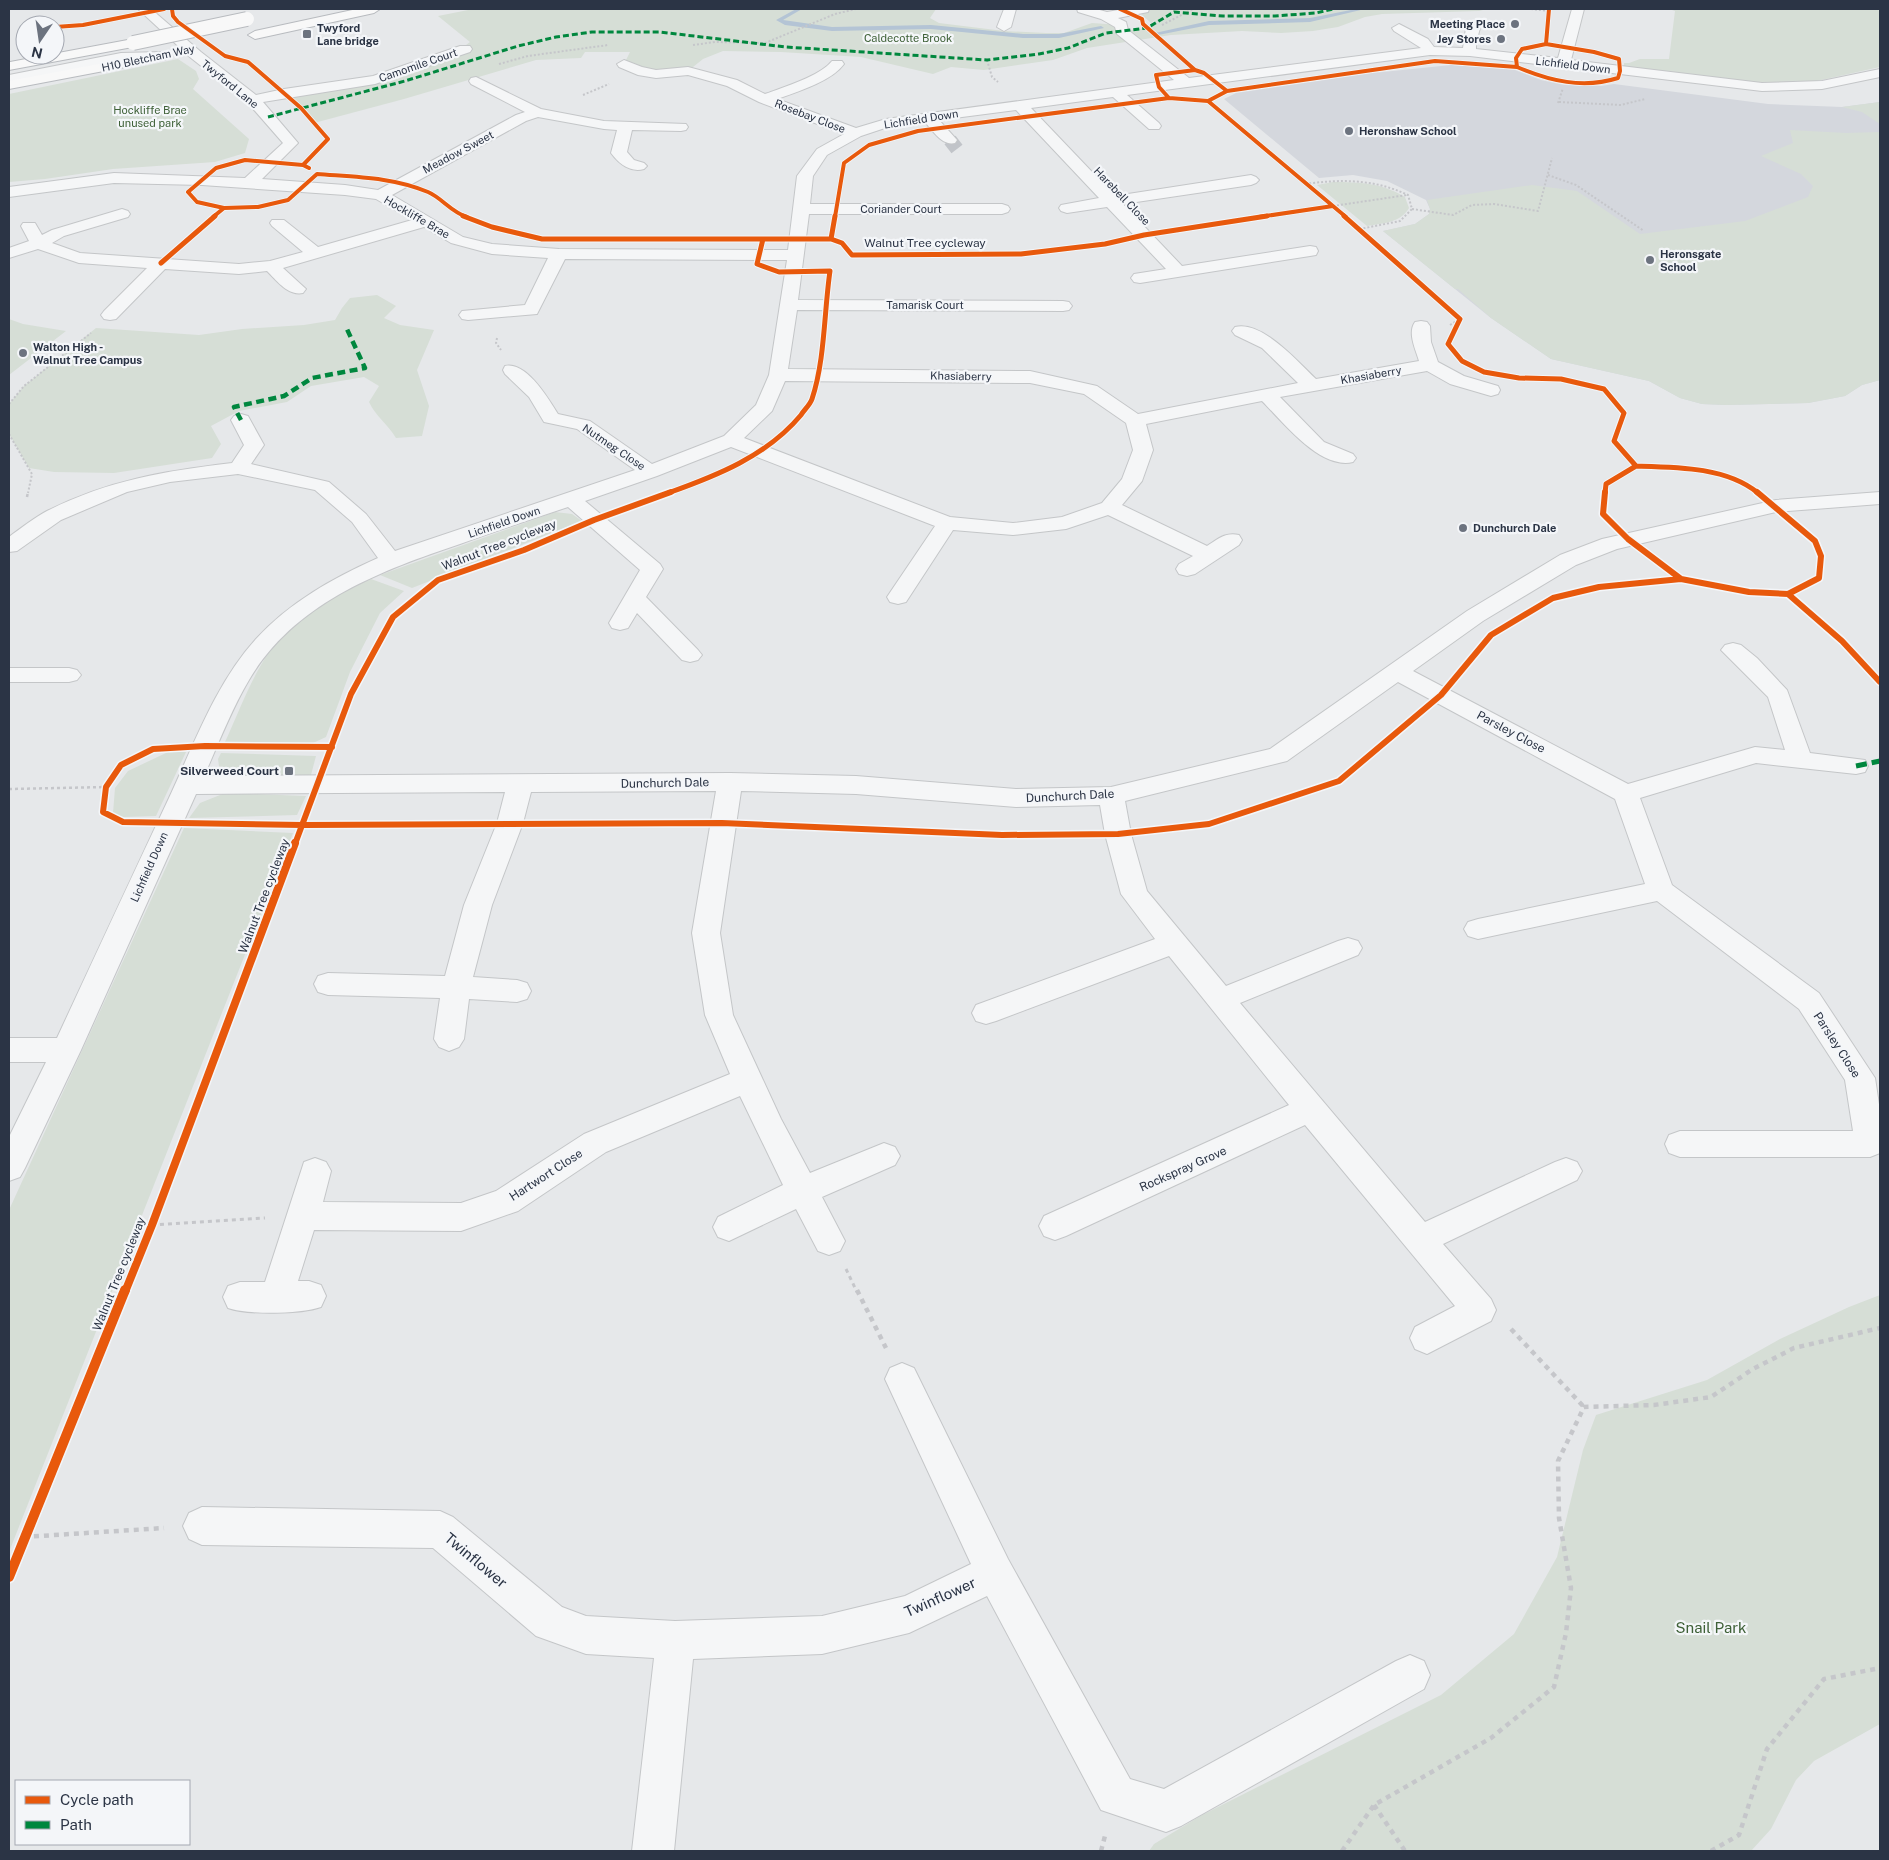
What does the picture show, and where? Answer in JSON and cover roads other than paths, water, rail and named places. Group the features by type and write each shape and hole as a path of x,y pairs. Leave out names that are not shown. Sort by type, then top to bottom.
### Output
{"highway":[{"path":"250,36 374,9"},
{"name":"H10 Bletcham Way","path":"65,55 263,16"},
{"name":"H10 Bletcham Way","path":"9,85 162,56 227,41"}],"street":[{"name":"Twyford Lane","path":"144,9 196,56 253,100 291,142 249,183"},
{"path":"1004,27 1010,9"},
{"path":"1083,9 1106,16 1121,25 1122,31 1185,82"},
{"path":"1563,64 1578,9"},
{"path":"1106,16 1137,11"},
{"path":"1399,28 1423,42 1430,51"},
{"path":"1470,52 1469,43 1473,28"},
{"name":"Camomile Court","path":"253,100 284,93 375,80 465,49"},
{"name":"Lichfield Down","path":"9,1168 66,1050 188,785 204,746 238,678 264,644 300,610 355,576 391,560 650,472 731,440 765,407 778,375 796,255 804,176 822,152 856,133 886,124 928,117 1430,51 1470,52 1762,87 1822,85 1880,73"},
{"path":"9,79 121,57 162,56"},
{"path":"688,71 703,59"},
{"name":"Rosebay Close","path":"624,64 638,71 656,74 688,71 732,83 764,99 856,133"},
{"name":"Rosebay Close","path":"764,99 800,86 833,69 837,64"},
{"path":"476,81 537,113 575,121 625,126 681,127"},
{"path":"1116,92 1154,126"},
{"name":"Harebell Close","path":"1019,104 1178,272"},
{"name":"Meadow Sweet","path":"380,195 521,118 537,113"},
{"path":"928,117 950,140"},
{"path":"625,126 619,153 629,163 639,166"},
{"name":"Hockliffe Brae","path":"9,192 114,178 202,180 345,190 380,195 457,240 492,249 559,254 796,255"},
{"name":"Harebell Close","path":"1067,208 1251,180"},
{"name":"Coriander Court","path":"800,209 1002,209"},
{"path":"9,253 39,243 58,233 122,214"},
{"path":"29,226 39,243 56,251 79,258 239,269 271,266 314,252 424,222"},
{"path":"278,223 314,252"},
{"path":"1140,278 1310,251"},
{"path":"468,316 531,310 559,254"},
{"path":"110,315 161,263"},
{"path":"271,266 297,289"},
{"name":"Tamarisk Court","path":"788,305 1063,306"},
{"path":"1421,326 1422,342 1430,364 1456,380 1491,390"},
{"path":"1241,330 1268,344 1311,385"},
{"name":"Khasiaberry","path":"778,375 1030,377 1090,390 1134,420 1430,364"},
{"name":"Nutmeg Close","path":"512,370 536,394 551,418 583,425 650,472"},
{"path":"1267,395 1317,446 1346,458"},
{"path":"238,468 254,445 240,420"},
{"path":"731,440 947,523 1013,528 1066,523 1109,507 1132,481 1143,450 1134,420"},
{"path":"9,546 54,516 120,488 170,476 238,468 283,476 322,486 359,518 391,560"},
{"name":"Dunchurch Dale","path":"188,785 730,782 856,785 1016,798 1111,796 1278,756 1475,616 1568,560 1610,544 1776,506 1880,498"},
{"path":"571,499 652,569 620,623"},
{"path":"1109,507 1208,555"},
{"path":"898,596 947,523"},
{"path":"1186,569 1231,540"},
{"path":"634,597 690,655"},
{"path":"1733,650 1750,663 1779,695 1800,759"},
{"name":"Parsley Close","path":"1396,671 1626,794"},
{"path":"9,675 69,675"},
{"path":"1478,929 1661,890 1626,794 1756,755 1856,766"},
{"path":"730,782 706,933 719,1016 767,1123 829,1241"},
{"path":"449,1039 456,987 478,905 510,822 520,784"},
{"path":"1111,796 1118,834 1134,894 1222,999 1310,1109 1479,1310 1426,1338"},
{"name":"Parsley Close","path":"1661,890 1809,1002 1860,1078 1870,1144 1680,1144"},
{"path":"986,1013 1174,943"},
{"path":"1222,999 1348,948"},
{"path":"328,984 456,987 517,991"},
{"path":"9,1050 66,1050"},
{"name":"Hartwort Close","path":"303,1216 462,1217 507,1201 595,1143 747,1080"},
{"name":"Rockspray Grove","path":"1055,1226 1310,1109"},
{"path":"729,1227 802,1191 884,1156"},
{"path":"276,1297 303,1216 315,1171"},
{"path":"1421,1239 1566,1171"},
{"path":"240,1297 309,1296"},
{"path":"902,1380 995,1572 1116,1795 1166,1811 1410,1675"},
{"name":"Twinflower","path":"202,1526 440,1530 550,1622 586,1635 675,1640 822,1635 909,1614 995,1572"},
{"path":"653,1851 675,1640"}],"waterway":[{"path":"799,9 779,20 785,23 832,29 931,27 1023,36 1059,36 1101,28"},
{"path":"1158,33 1209,23 1310,20 1362,9"}],"tunnel":[{"path":"950,140 957,149"}],"place":[{"name":"Meeting Place","path":"1515,24"},
{"name":"Twyford Lane bridge","path":"307,34"},
{"name":"Jey Stores","path":"1501,39"},
{"name":"Heronshaw School","path":"1349,131"},
{"name":"Heronsgate School","path":"1650,260"},
{"name":"Walton High - Walnut Tree Campus","path":"23,353"},
{"name":"Dunchurch Dale","path":"1463,528"},
{"name":"Silverweed Court","path":"289,771"}],"park label":[{"name":"Caldecotte Brook","path":"908,38"},
{"name":"Hockliffe Brae unused park","path":"150,116"},
{"name":"Snail Park","path":"1711,1627"}]}
